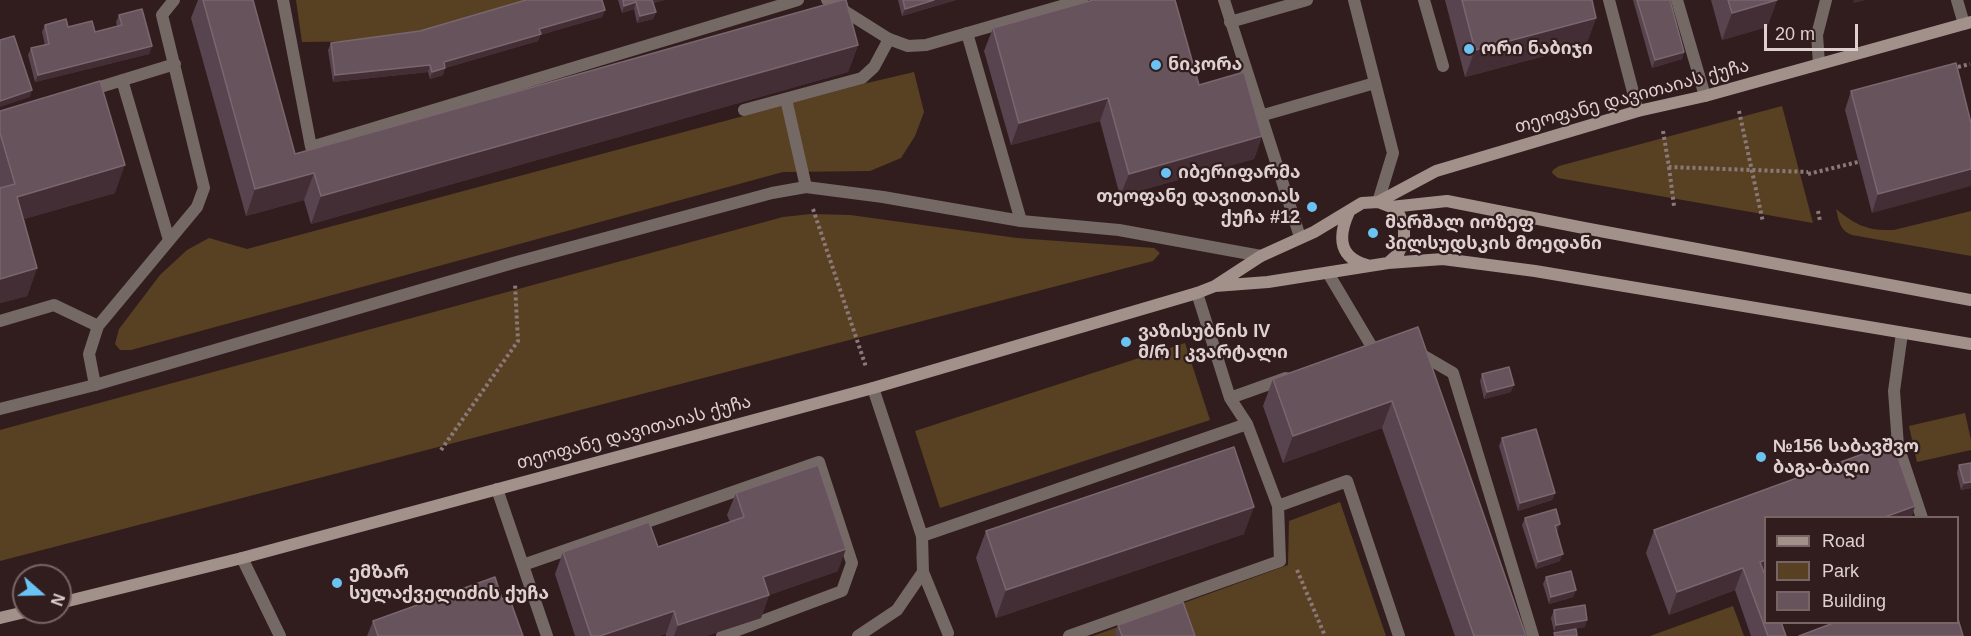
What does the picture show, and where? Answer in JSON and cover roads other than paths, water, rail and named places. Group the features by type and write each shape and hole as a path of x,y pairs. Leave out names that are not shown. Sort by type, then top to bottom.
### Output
{"main road":[{"name":"თეოფანე დავითაიას ქუჩა","path":"1378,202 1436,171 1638,111 1705,96 1967,23"},
{"path":"1391,207 1447,201 1595,231 1971,300"},
{"path":"1388,263 1398,254 1404,241 1404,227 1400,216 1391,207 1378,202 1362,203 1349,212 1341,228 1342,242 1348,255 1359,263 1373,266 1443,259 1536,270 1971,344"},
{"name":"თეოფანე დავითაიას ქუჩა","path":"72,600 242,558 873,388 1197,293 1215,286 1261,256 1314,232 1349,212"},
{"name":"თეოფანე დავითაიას ქუჩა","path":"1215,286 1268,282 1373,266"}],"street":[{"path":"95,385 89,354 98,326 197,207 204,188 162,15 174,0"},
{"path":"283,0 311,147 798,0"},
{"path":"827,0 889,39 908,46 926,45 1082,0"},
{"path":"1224,0 1300,237"},
{"path":"1230,22 1307,0"},
{"path":"1354,0 1393,153 1378,202"},
{"path":"1424,0 1443,66"},
{"path":"1609,0 1638,111"},
{"path":"1677,0 1705,96"},
{"path":"1819,64 1817,35 1826,0"},
{"path":"1958,0 1967,23"},
{"path":"967,33 1021,220"},
{"path":"744,110 862,78 874,67 889,39"},
{"path":"78,94 175,64"},
{"path":"122,80 169,240"},
{"path":"1260,116 1375,83"},
{"path":"786,99 806,187"},
{"path":"0,409 95,385 513,263 772,193 806,187 884,197 1021,220 1119,230 1261,256"},
{"path":"1328,273 1371,347"},
{"path":"1070,636 1280,561 1278,506 1247,424 1230,398 1197,293"},
{"path":"0,321 54,305 98,326"},
{"path":"1902,333 1894,391 1892,448 1921,516"},
{"path":"1406,346 1453,373 1533,636"},
{"path":"1230,398 1296,374"},
{"path":"873,388 922,536 923,572 948,633"},
{"path":"922,536 1247,424"},
{"path":"523,565 819,462 852,563 842,591 722,636"},
{"path":"1278,506 1347,481 1398,636"},
{"path":"497,489 547,636"},
{"path":"242,558 280,636"},
{"path":"858,636 897,610 923,572"}],"place":[{"name":"ორი ნაბიჯი","path":"1469,49"},
{"name":"ნიკორა","path":"1156,65"},
{"name":"იბერიფარმა","path":"1166,173"},
{"name":"თეოფანე დავითაიას ქუჩა #12","path":"1312,207"},
{"name":"მარშალ იოზეფ პილსუდსკის მოედანი","path":"1373,233"},
{"name":"ვაზისუბნის IV მ/რ I კვარტალი","path":"1126,342"},
{"name":"№156 საბავშვო ბაგა-ბაღი","path":"1761,457"},
{"name":"ემზარ სულაქველიძის ქუჩა","path":"337,583"}]}
